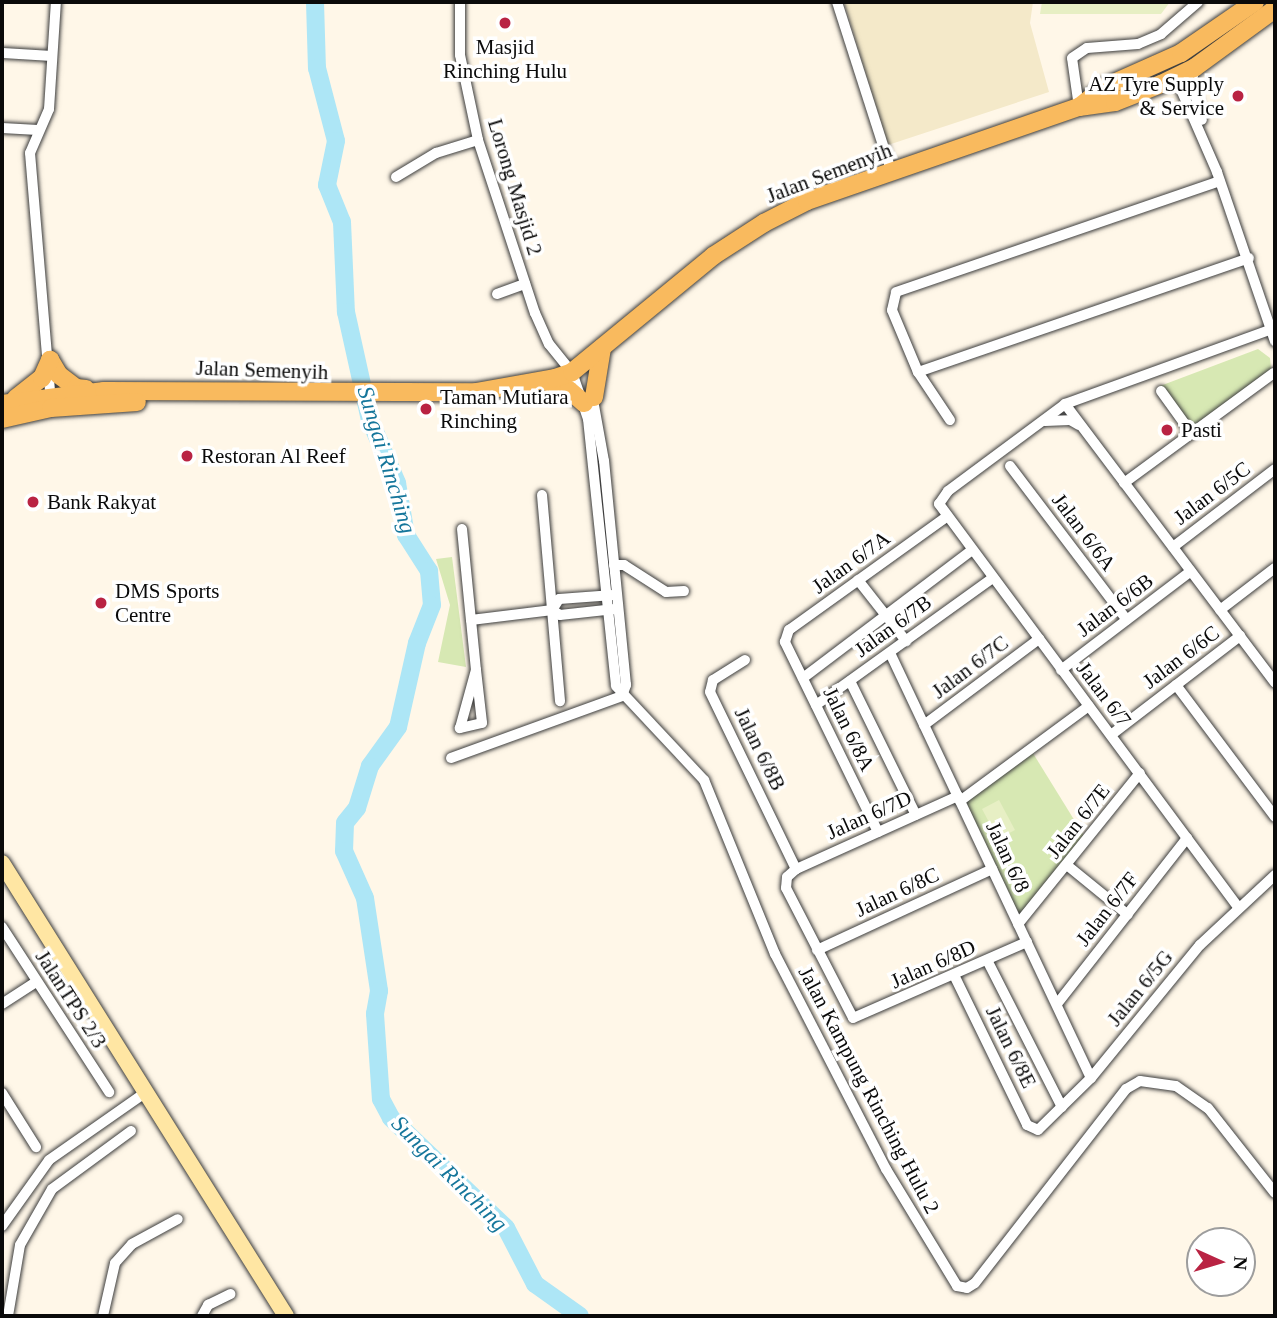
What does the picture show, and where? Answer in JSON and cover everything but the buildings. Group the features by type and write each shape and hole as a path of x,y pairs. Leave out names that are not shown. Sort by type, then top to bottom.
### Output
{"main road":[{"name":"Jalan Semenyih","path":"1079,107 1105,87 1181,52 1255,2"},
{"name":"Jalan Semenyih","path":"2,419 51,402 104,390 347,394 521,386 545,381 602,348 713,256 764,223 807,201 1079,107 1115,102 1176,78 1275,9"},
{"name":"Jalan Semenyih","path":"521,386 569,369 621,331"},
{"path":"545,381 589,400 602,348"},
{"path":"7,403 54,367 76,388 104,390"},
{"name":"Jalan Semenyih","path":"7,403 51,402 77,405 298,394"}],"street":[{"path":"51,402 54,367 30,153 49,109 55,2"},
{"name":"Lorong Masjid 2","path":"460,2 460,55 478,140 525,284 550,344 569,369"},
{"path":"837,2 892,173"},
{"path":"1079,107 1072,58 1087,48 1138,44 1161,34 1198,2"},
{"path":"3,53 52,56"},
{"path":"1194,68 1192,83 1208,151"},
{"path":"1176,78 1208,151 1249,258 1275,341"},
{"path":"2,128 38,130"},
{"path":"396,177 436,153 478,140"},
{"path":"950,420 918,372 892,310 896,292 1220,181"},
{"path":"918,372 1249,258"},
{"path":"497,293 525,284"},
{"path":"1040,422 1065,404 1095,391 1273,329"},
{"path":"1239,341 1269,342 1275,347"},
{"path":"569,369 589,400 614,565 612,595"},
{"path":"1125,483 1274,373"},
{"path":"1082,427 1084,403 1095,391"},
{"path":"1161,391 1192,434"},
{"path":"451,758 622,696 626,685 613,609 589,400"},
{"path":"1065,404 1240,636 1270,666 1275,683"},
{"path":"1040,422 1070,420 1082,427"},
{"name":"Jalan 6/7","path":"1040,422 948,491 939,505 1238,907"},
{"name":"Jalan 6/6A","path":"1010,466 1127,620"},
{"name":"Jalan 6/5C","path":"1172,547 1275,469"},
{"path":"542,495 560,701"},
{"name":"Jalan 6/7A","path":"785,642 789,630 946,517"},
{"path":"462,528 471,620 477,670 482,723 460,728 477,670"},
{"path":"803,678 972,550"},
{"path":"614,565 624,565 666,592 684,591"},
{"path":"1220,610 1275,568"},
{"name":"Jalan 6/6B","path":"1061,670 1191,571"},
{"name":"Jalan 6/7B","path":"816,705 993,578"},
{"path":"858,580 906,641"},
{"path":"552,610 559,599 612,595"},
{"path":"471,620 552,610 560,615 613,609"},
{"name":"Jalan 6/6C","path":"1111,735 1240,636"},
{"name":"Jalan 6/7C","path":"924,724 1039,639"},
{"name":"Jalan 6/8A","path":"785,642 878,832"},
{"name":"Jalan 6/8","path":"890,653 1091,1078"},
{"name":"Jalan 6/8B","path":"745,660 713,680 710,692 796,869"},
{"path":"850,681 916,815"},
{"path":"1175,685 1275,817"},
{"name":"Jalan Kampung Rinching Hulu 2","path":"622,696 704,780 775,954 886,1169 957,1286 967,1288 975,1283 1125,1089 1140,1082 1176,1086 1208,1108 1275,1193"},
{"name":"Jalan 6/7D","path":"796,869 916,815 959,799 1089,706"},
{"name":"Jalan 6/7E","path":"1018,924 1068,866 1140,773"},
{"name":"Jalan 6/7F","path":"1057,1004 1187,838"},
{"path":"2,863 286,1316"},
{"path":"1068,866 1128,915"},
{"path":"796,869 787,877 786,888 817,950"},
{"name":"Jalan 6/8C","path":"817,950 992,869"},
{"name":"Jalan 6/5G","path":"1038,1130 1091,1078 1200,945 1275,875"},
{"name":"JalanTPS 2/3","path":"2,927 109,1093"},
{"name":"Jalan 6/8D","path":"817,950 853,1018 1027,942"},
{"path":"988,960 1062,1107"},
{"name":"Jalan 6/8E","path":"954,975 1027,1125 1038,1130"},
{"path":"2,1004 36,982"},
{"path":"4,1219 49,1160 146,1092"},
{"path":"2,1093 36,1147"},
{"path":"8,1316 14,1267 32,1219 52,1189 74,1169 131,1131"},
{"path":"103,1316 116,1263 132,1244 178,1219"},
{"path":"202,1316 208,1305 231,1294"}],"shaded area":[{"path":"844,2 1033,2 1030,23 1049,92 888,145"}],"green space":[{"path":"1042,2 1170,2 1161,14 1040,14"},
{"path":"1258,349 1270,358 1271,369 1192,429 1160,386"},
{"path":"452,557 466,667 438,662 450,605 436,559"},
{"path":"1031,750 1086,839 1019,921 961,802"},
{"path":"999,800 1015,830 998,839 982,809"}],"waterway":[{"name":"Sungai Rinching","path":"315,2 317,68 336,141 327,185 342,222 346,312 370,420 397,483 406,535 429,571 432,605 417,643 398,727 370,766 357,808 345,823 344,851 365,898 379,991 375,1014 381,1099 391,1118 506,1228 535,1284 580,1316"}],"place":[{"name":"Masjid Rinching Hulu","path":"505,23"},
{"name":"AZ Tyre Supply & Service","path":"1238,96"},
{"name":"Taman Mutiara Rinching","path":"426,409"},
{"name":"Pasti","path":"1167,430"},
{"name":"Restoran Al Reef","path":"187,456"},
{"name":"Bank Rakyat","path":"33,502"},
{"name":"DMS Sports Centre","path":"101,603"}]}
